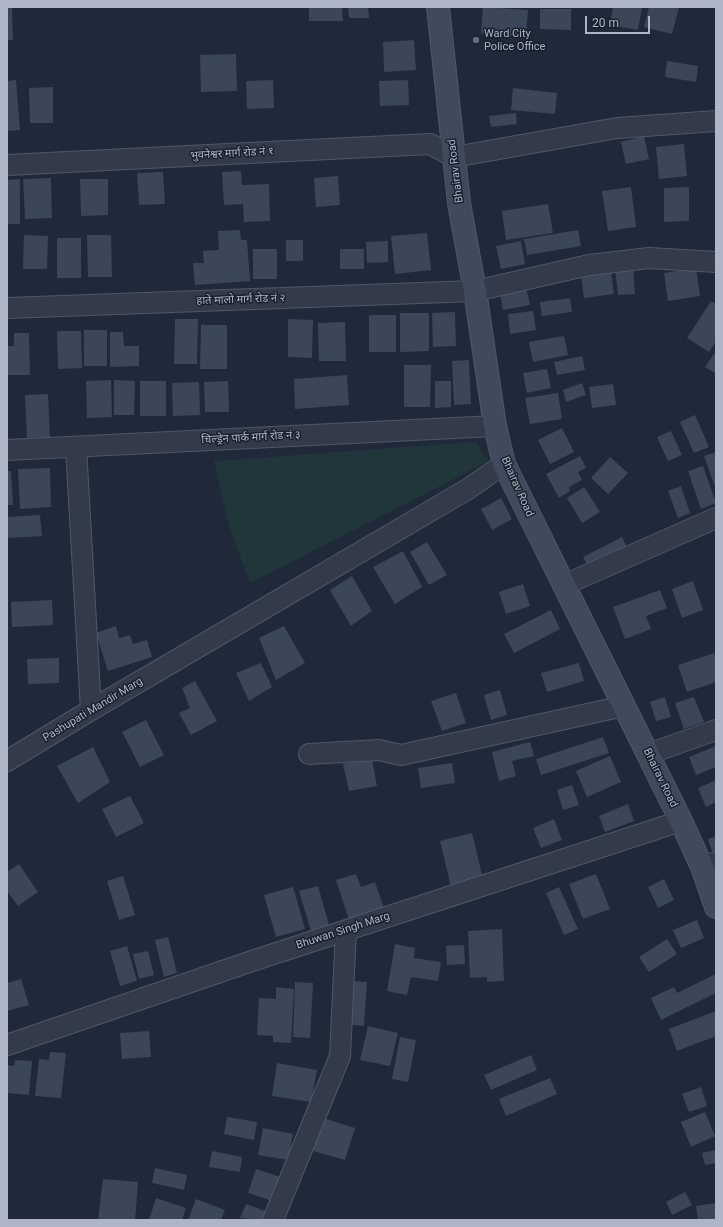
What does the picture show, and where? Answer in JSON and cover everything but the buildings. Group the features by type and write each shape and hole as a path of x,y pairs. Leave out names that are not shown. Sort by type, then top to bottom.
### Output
{"main road":[{"name":"Bhairav Road","path":"438,7 459,203 475,291 495,426 504,464 681,821 709,865 716,907"}],"street":[{"path":"454,157 617,128 716,121"},
{"name":"भुवनेश्वर मार्ग रोड नं १","path":"7,165 430,144 454,157"},
{"name":"हाते मालो मार्ग रोड नं २","path":"7,308 475,291 589,265 649,258 716,262"},
{"name":"चिल्ड्रेन पार्क मार्ग रोड नं ३","path":"7,450 495,426"},
{"path":"76,446 91,710"},
{"name":"Pashupati Mandir Marg","path":"7,761 91,710 468,489 504,464"},
{"path":"564,585 716,518"},
{"path":"309,754 379,750 401,755 624,706"},
{"path":"648,754 716,730"},
{"name":"Bhuwan Singh Marg","path":"7,1045 346,930 681,821"},
{"path":"273,1220 340,1056 346,930"}],"green space":[{"path":"475,442 489,461 250,583 229,526 214,461"}],"place":[{"name":"Ward City Police Office","path":"476,40"}]}
